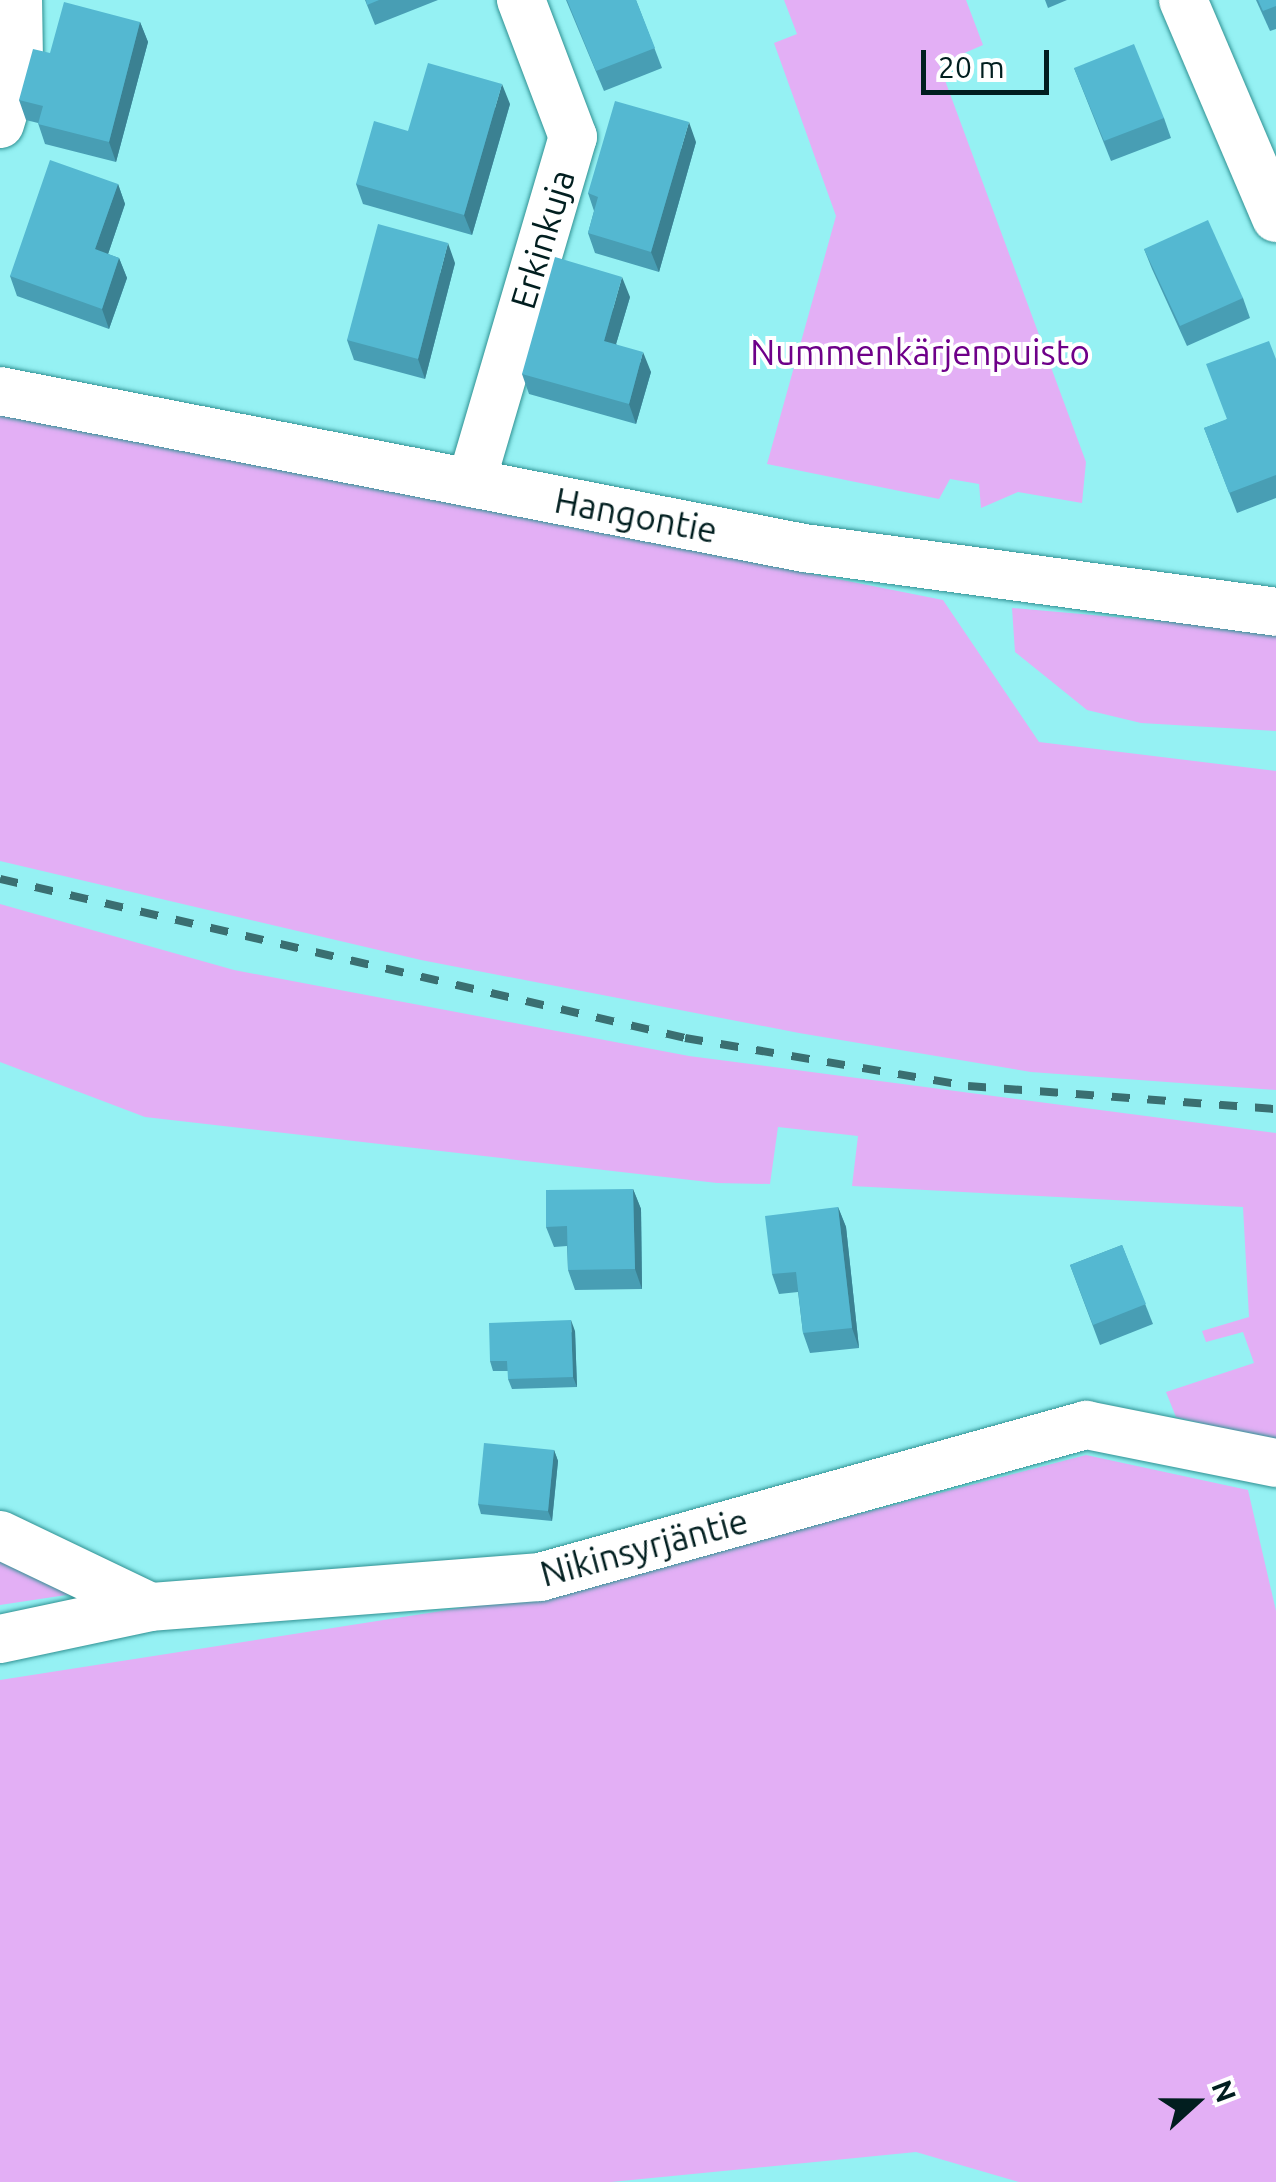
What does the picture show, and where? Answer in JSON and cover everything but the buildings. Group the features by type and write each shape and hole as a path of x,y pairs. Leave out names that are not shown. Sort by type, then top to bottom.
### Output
{"street":[{"path":"0,124 19,61 18,0"},
{"name":"Erkinkuja","path":"471,483 574,136 520,0"},
{"path":"1183,0 1276,218"},
{"name":"Hangontie","path":"0,391 1004,582 1276,612"},
{"name":"Nikinsyrjäntie","path":"0,1639 150,1607 540,1577 1086,1425 1276,1463"},
{"path":"0,1535 150,1607"}],"green space":[{"name":"Nummenkärjenpuisto","path":"784,0 966,0 983,45 939,64 1086,462 1082,503 1018,492 981,508 979,484 950,479 939,499 767,464 836,216 774,43 797,34"},
{"path":"0,413 943,600 1039,742 1276,771 1276,1090 1031,1072 799,1033 421,960 0,861"},
{"path":"1012,608 1276,631 1276,731 1141,723 1087,710 1015,652"},
{"path":"0,904 234,970 689,1056 1276,1133 1276,1442 1176,1417 1166,1392 1254,1363 1243,1332 1206,1342 1202,1331 1249,1317 1243,1207 852,1186 858,1136 778,1127 770,1184 717,1183 145,1117 0,1062"},
{"path":"1086,1455 1248,1490 1276,1611 1276,2182 1019,2182 916,2152 611,2182 0,2182 0,1680 550,1594"},
{"path":"0,1524 73,1594 0,1605"}],"railway":[{"path":"0,879 685,1038 968,1086 1276,1109"}]}
